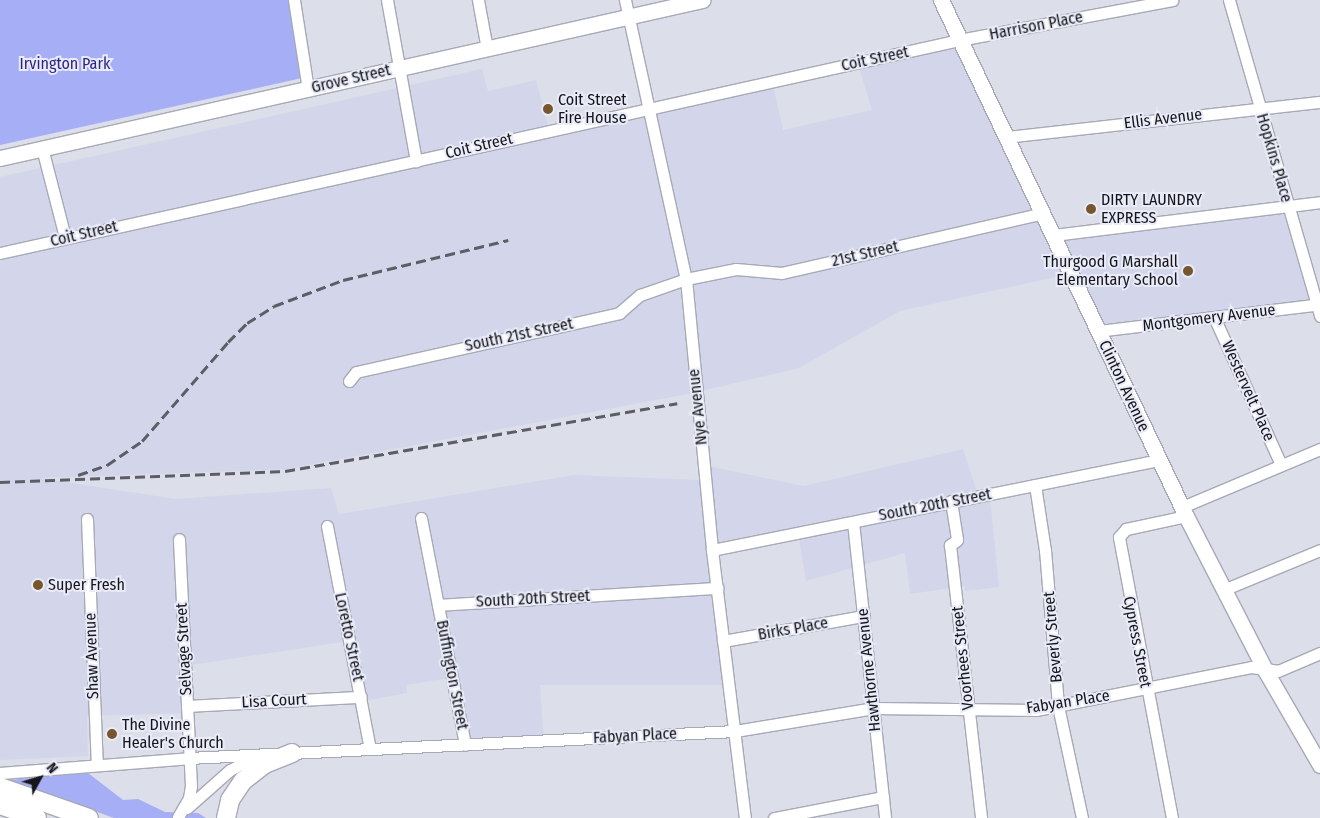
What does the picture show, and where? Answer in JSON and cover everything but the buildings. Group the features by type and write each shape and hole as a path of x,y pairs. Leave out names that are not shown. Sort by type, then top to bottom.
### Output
{"highway":[{"path":"226,818 230,800 243,781 265,764 292,753"},
{"path":"0,788 89,818"},
{"path":"0,805 37,818"},
{"path":"0,810 19,818"}],"main road":[{"name":"Grove Street","path":"0,158 702,0"},
{"name":"Clinton Avenue","path":"941,0 1184,511 1265,670 1318,758"}],"street":[{"path":"294,0 308,89"},
{"path":"387,0 397,68 416,160"},
{"path":"478,0 487,49"},
{"name":"Nye Avenue","path":"625,0 686,279 712,550 745,818"},
{"name":"Harrison Place","path":"959,40 1172,0"},
{"name":"Hopkins Place","path":"1229,0 1318,308"},
{"name":"Coit Street","path":"0,253 65,237 959,40"},
{"name":"Ellis Avenue","path":"1006,137 1260,107 1320,102"},
{"path":"42,148 65,237"},
{"path":"1053,235 1320,202"},
{"name":"21st Street","path":"686,279 736,269 782,273 1043,213"},
{"name":"South 21st Street","path":"349,381 356,372 619,313 640,294 686,279"},
{"name":"Montgomery Avenue","path":"1098,331 1214,317 1318,308"},
{"name":"Westervelt Place","path":"1214,317 1281,465"},
{"path":"1184,511 1281,465 1320,449"},
{"name":"South 20th Street","path":"712,550 1159,460"},
{"name":"Beverly Street","path":"1035,485 1045,550 1058,706 1082,818"},
{"name":"Voorhees Street","path":"951,502 957,540 950,545 981,818"},
{"name":"Cypress Street","path":"1172,818 1119,537 1126,530 1184,511"},
{"name":"Buffington Street","path":"422,518 466,745"},
{"name":"Shaw Avenue","path":"87,519 97,763"},
{"name":"Hawthorne Avenue","path":"853,522 885,818"},
{"name":"Loretto Street","path":"326,526 370,749"},
{"name":"Selvage Street","path":"177,817 190,794 179,539"},
{"path":"1224,590 1320,550"},
{"name":"South 20th Street","path":"438,605 717,588"},
{"name":"Birks Place","path":"723,641 864,616"},
{"name":"Fabyan Place","path":"0,773 97,763 735,731 874,708 968,710 1058,706 1251,667 1278,671 1320,654"},
{"name":"Lisa Court","path":"187,706 361,697"},
{"path":"177,817 235,766 266,755"},
{"path":"774,818 883,797"}],"shaded area":[{"path":"963,41 1074,273 900,311 799,368 693,393 287,469 39,478 176,499 331,488 339,514 574,475 699,480 698,464 804,486 963,449 979,498 990,497 999,587 965,591 965,586 910,594 905,553 806,581 798,534 711,552 730,685 540,685 544,742 463,743 450,678 406,685 407,693 364,701 349,641 184,666 188,713 87,716 88,756 0,760 0,177 482,69 488,91 536,80 550,132 772,81 783,130 872,110 857,61"},
{"name":"Thurgood G Marshall Elementary School","path":"1283,210 1310,303 1101,326 1060,238"}],"green space":[{"name":"Irvington Park","path":"0,0 290,0 302,78 0,145"},
{"path":"88,773 123,800 138,799 165,812 198,813 206,818 114,818 9,780"}],"railway":[{"path":"78,475 107,465 142,441 228,342 247,323 274,306 343,280 508,240"},
{"path":"0,482 285,471 677,403"}],"place":[{"name":"Coit Street Fire House","path":"548,109"},
{"name":"DIRTY LAUNDRY EXPRESS","path":"1091,209"},
{"name":"Thurgood G Marshall Elementary School","path":"1188,271"},
{"name":"Super Fresh","path":"38,585"},
{"name":"The Divine Healer's Church","path":"112,734"}]}
